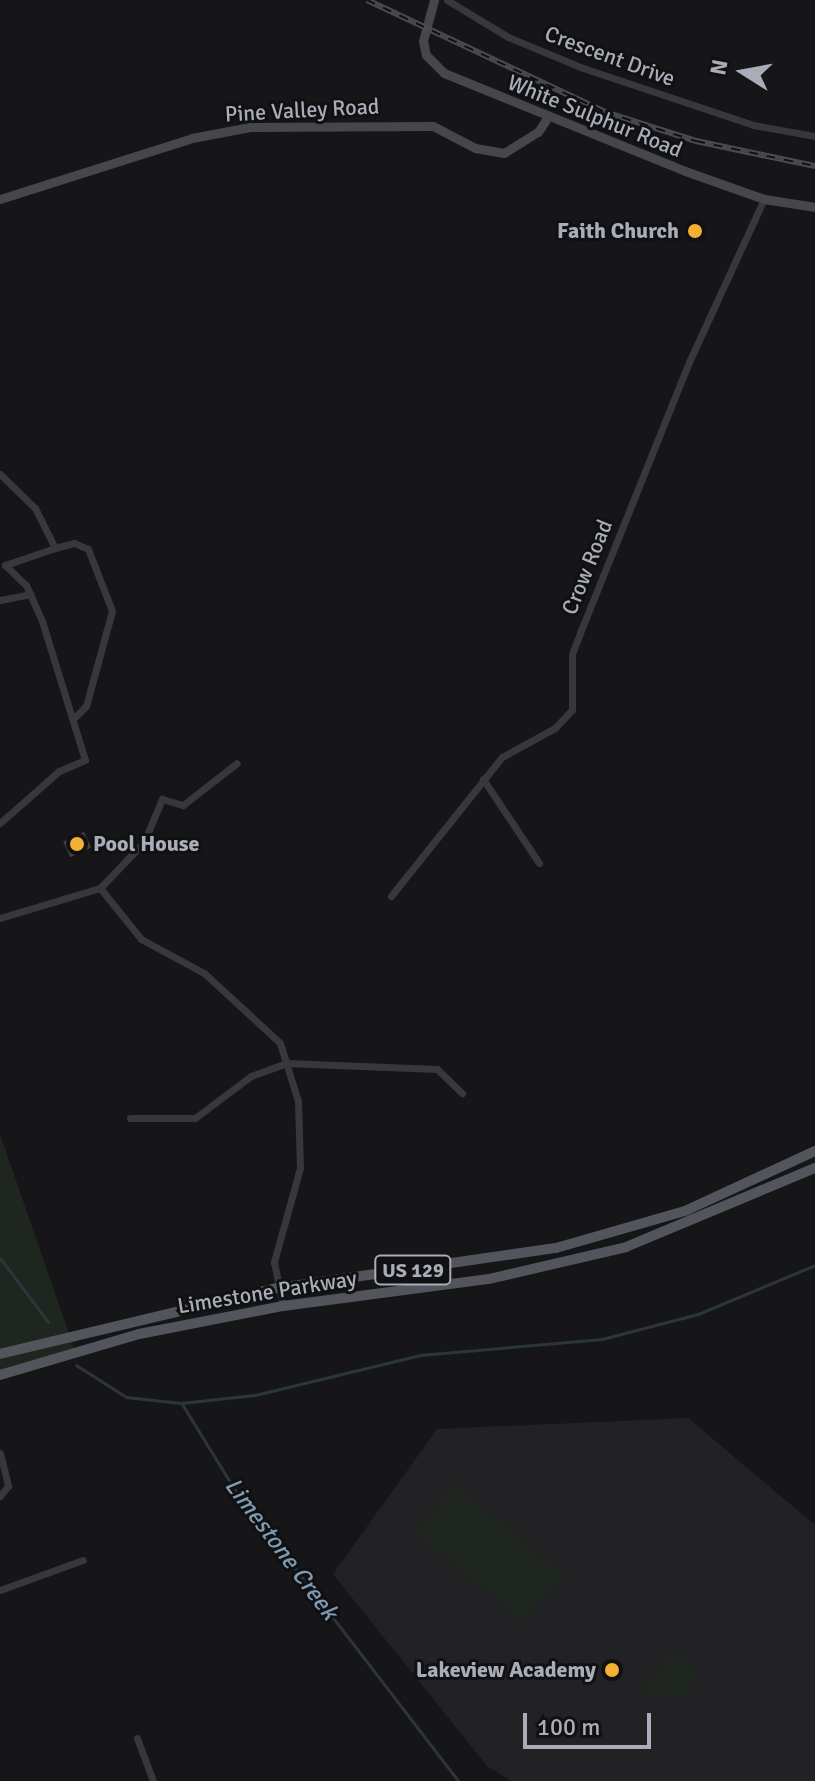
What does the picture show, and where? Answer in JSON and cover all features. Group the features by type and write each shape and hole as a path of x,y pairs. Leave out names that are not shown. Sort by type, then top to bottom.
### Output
{"main road":[{"name":"Limestone Parkway","path":"0,1354 278,1288 556,1248 685,1211 815,1151"},
{"name":"Limestone Parkway","path":"0,1375 139,1334 283,1306 489,1279 626,1247 815,1168"}],"street":[{"name":"White Sulphur Road","path":"434,0 423,41 433,65 547,118 764,199 815,207"},
{"name":"Crescent Drive","path":"447,0 508,37 583,68 753,125 815,136"},
{"name":"Pine Valley Road","path":"0,199 192,138 250,127 433,126 475,148 504,153 538,132 547,118"},
{"name":"Crow Road","path":"391,896 502,757 555,728 572,710 572,654 689,362 764,199"},
{"path":"0,474 35,508 55,548"},
{"path":"0,823 51,776 85,760 30,594 5,565 74,543 88,549 112,611 86,706 73,719"},
{"path":"0,600 30,594"},
{"path":"0,918 100,888 144,842 162,799 183,805 237,763"},
{"path":"483,779 539,863"},
{"path":"100,888 141,939 204,973 280,1043 298,1101 300,1168 274,1262 283,1306"},
{"path":"130,1118 195,1118 251,1076 286,1063 437,1069 462,1093"},
{"path":"0,1453 8,1486 0,1496"},
{"path":"0,1590 83,1560"},
{"path":"137,1738 153,1781"}],"shaded area":[{"path":"0,1134 74,1348 0,1372"},
{"name":"Lakeview Academy","path":"688,1418 815,1525 815,1781 511,1781 487,1766 333,1574 437,1429"},
{"path":"454,1485 564,1574 525,1622 415,1533"},
{"path":"676,1649 698,1674 687,1697 637,1692"}],"building":[{"name":"Pool House","path":"84,832 91,847 70,857 63,842"}],"waterway":[{"name":"Limestone Creek","path":"0,1258 48,1322"},
{"path":"76,1365 126,1397 181,1403 255,1395 420,1355 602,1339 698,1314 815,1265"},
{"name":"Limestone Creek","path":"182,1404 235,1490 458,1781"}],"railway":[{"path":"367,0 605,112 696,141 815,166"}],"place":[{"name":"Faith Church","path":"695,231"},
{"name":"Pool House","path":"77,844"},
{"name":"Lakeview Academy","path":"612,1670"}]}
